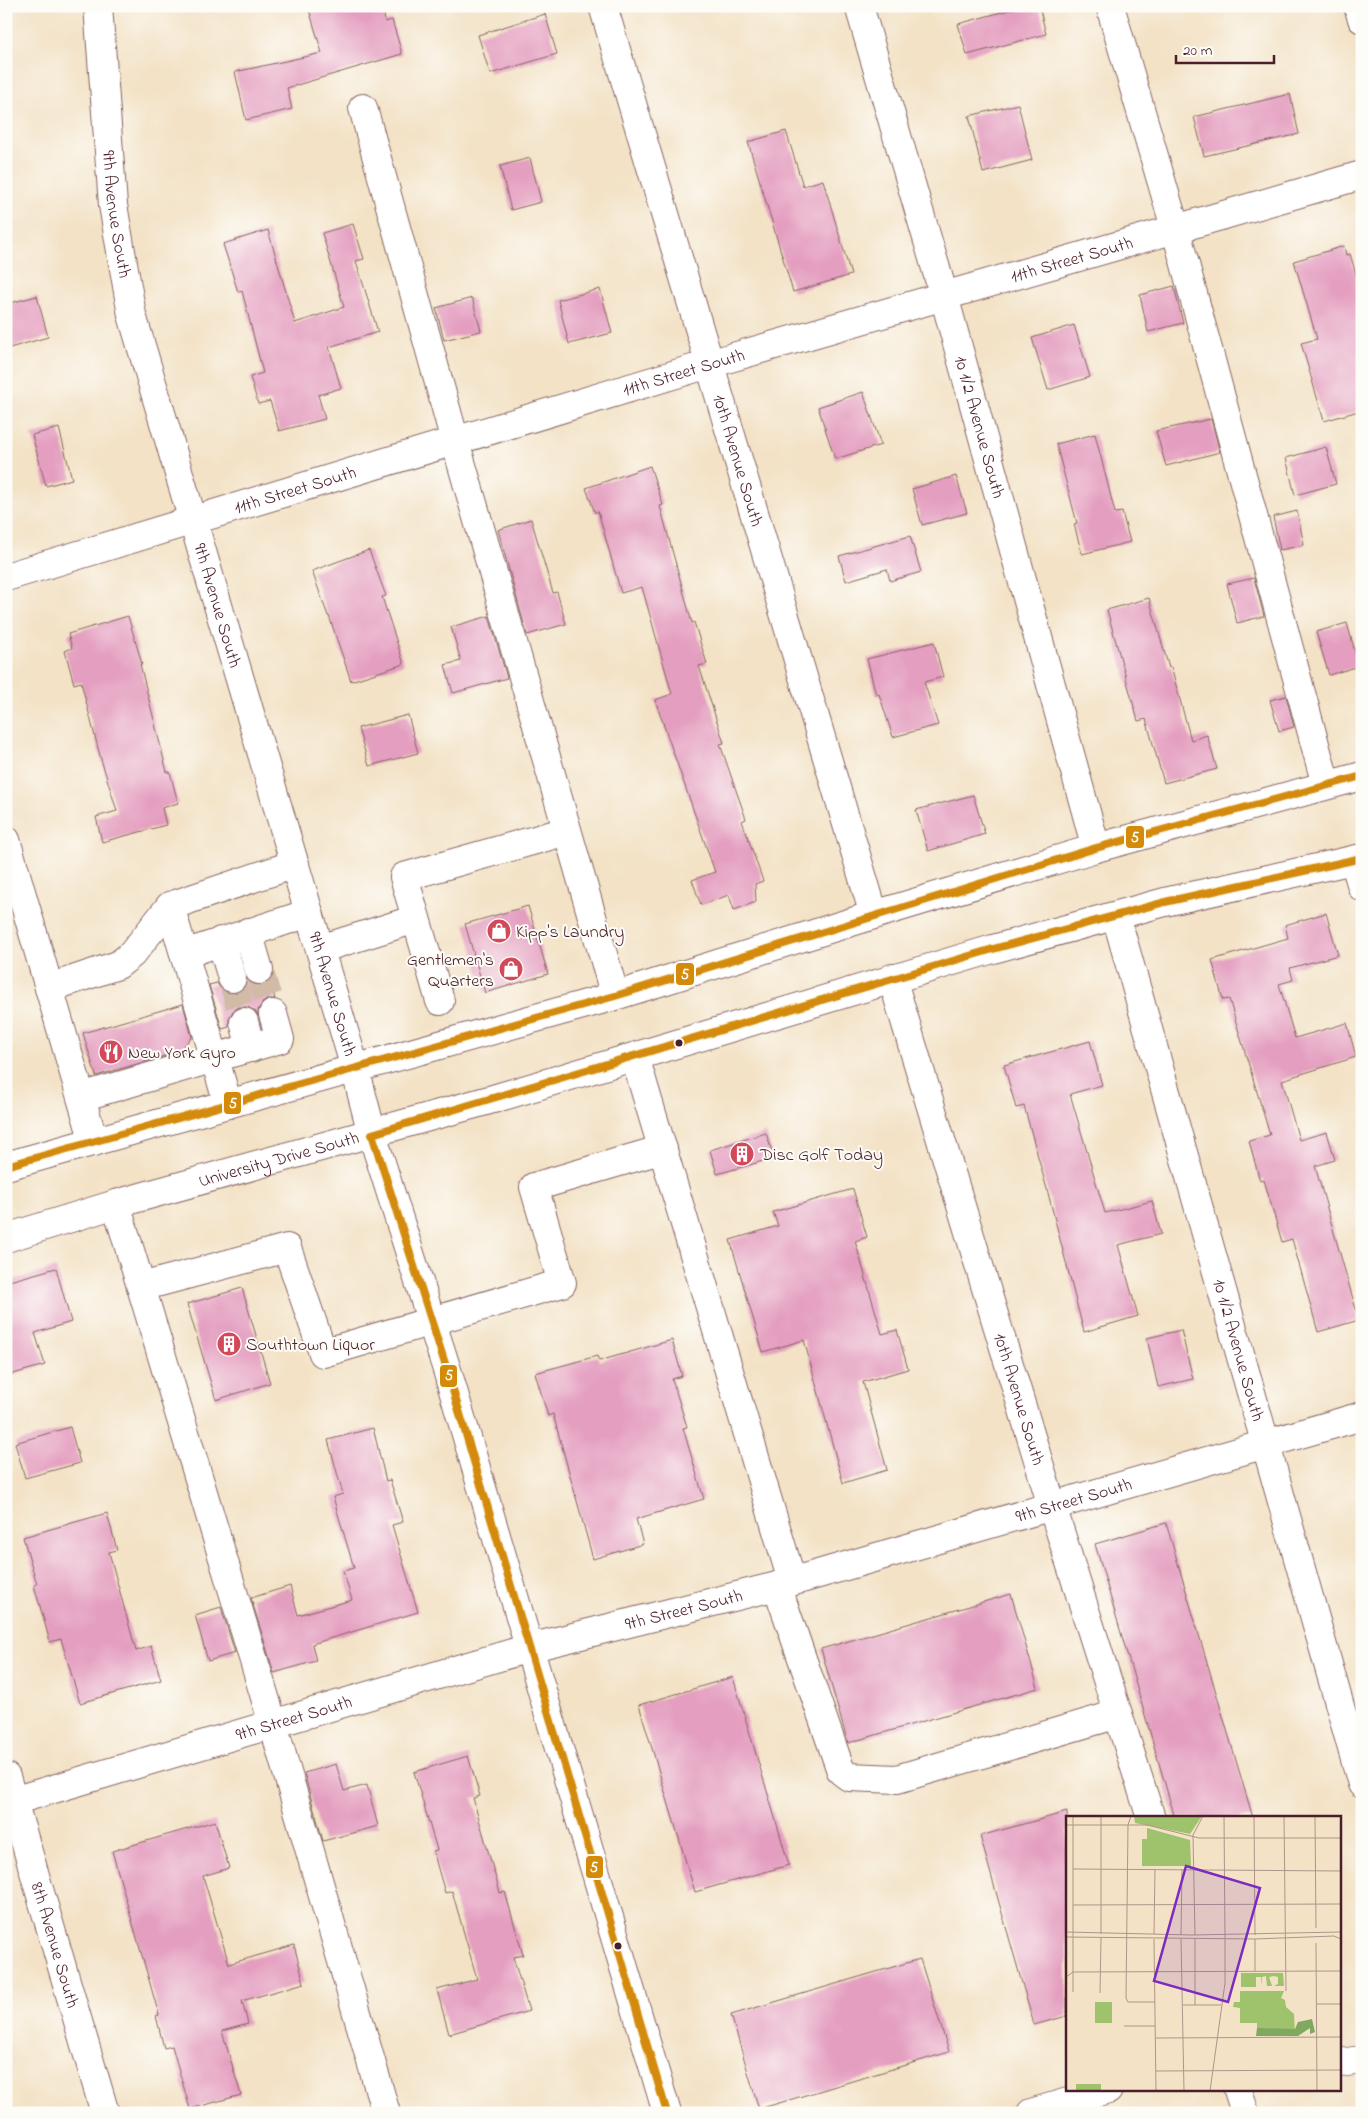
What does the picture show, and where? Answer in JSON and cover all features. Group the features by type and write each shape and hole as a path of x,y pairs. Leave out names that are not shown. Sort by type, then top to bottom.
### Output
{"street":[{"name":"9th Avenue South","path":"98,6 113,205 132,314 320,949 372,1134 431,1321 667,2113"},
{"name":"10th Avenue South","path":"603,6 874,915"},
{"name":"10 1/2 Avenue South","path":"859,6 944,296 1096,848"},
{"path":"1110,6 1176,231 1326,785"},
{"path":"1358,6 1362,19"},
{"path":"363,108 455,441 615,996"},
{"name":"11th Street South","path":"6,577 194,522 709,364 1362,176"},
{"path":"6,1166 615,996 1096,848 1362,776"},
{"path":"440,1001 404,877 567,831"},
{"path":"6,840 94,1142"},
{"path":"1358,859 1362,887"},
{"name":"University Drive South","path":"6,1238 116,1204 372,1134 635,1057 892,978 1165,902 1358,859"},
{"path":"49,988 118,965 132,954 170,906 294,864"},
{"path":"170,906 228,1104"},
{"path":"184,954 309,913"},
{"name":"10 1/2 Avenue South","path":"1116,916 1264,1445 1362,1784"},
{"path":"320,949 416,919"},
{"path":"248,932 260,970"},
{"path":"221,941 232,978"},
{"name":"10th Avenue South","path":"892,978 1052,1506 1150,1816"},
{"path":"81,1097 280,1039 273,1014"},
{"path":"244,1022 252,1048"},
{"path":"635,1057 663,1149 784,1583 841,1771 849,1777 897,1779 1118,1714"},
{"path":"142,1287 287,1248 323,1353 562,1283 534,1187 663,1149"},
{"path":"116,1204 273,1724 386,2113"},
{"name":"9th Street South","path":"9,1793 273,1724 529,1648 784,1583 1362,1416"},
{"name":"8th Avenue South","path":"9,1793 105,2113"},
{"path":"1340,2063 1362,2060"},
{"path":"1031,2113 1101,2092"},
{"path":"1239,2092 1245,2113"}],"building":[{"path":"308,6 383,6 385,22 392,20 402,54 287,88 292,109 246,120 235,72 322,53"},
{"path":"1024,6 1039,6 1046,34 967,55 958,24"},
{"path":"545,14 557,54 490,74 478,35"},
{"path":"1290,94 1299,134 1204,156 1194,117"},
{"path":"1018,104 1032,160 983,173 969,116"},
{"path":"786,131 803,186 823,180 851,275 793,292 748,142"},
{"path":"530,158 541,202 511,210 500,166"},
{"path":"353,224 364,259 356,261 378,332 329,347 341,388 318,395 325,419 279,431 270,401 258,404 250,377 263,373 242,291 238,292 223,244 268,230 295,323 344,307 322,233"},
{"path":"1344,246 1346,255 1350,254 1362,294 1362,410 1324,421 1301,343 1317,339 1294,261"},
{"path":"1174,286 1183,323 1148,332 1140,295"},
{"path":"600,289 612,333 569,344 558,300"},
{"path":"37,296 48,337 6,349 6,304"},
{"path":"472,298 481,331 444,340 436,308"},
{"path":"1074,325 1090,377 1048,390 1032,338"},
{"path":"863,392 881,445 835,459 818,407"},
{"path":"1211,419 1220,452 1166,466 1156,431"},
{"path":"59,428 72,479 46,486 32,435"},
{"path":"1095,434 1115,513 1122,512 1130,542 1082,554 1074,524 1077,523 1056,444"},
{"path":"1326,447 1336,484 1295,495 1286,458"},
{"path":"650,466 663,505 660,506 692,623 694,622 707,664 699,666 724,743 720,744 746,819 742,821 763,881 755,884 756,902 734,910 729,895 701,905 692,880 715,872 655,700 672,694 642,587 621,593 598,511 595,513 586,488"},
{"path":"956,476 967,513 922,525 912,489"},
{"path":"1297,511 1304,545 1280,550 1273,517"},
{"path":"531,519 553,593 557,592 566,624 527,635 498,530"},
{"path":"910,536 921,572 890,581 887,569 846,581 839,556"},
{"path":"369,550 386,596 382,597 404,664 351,681 312,571"},
{"path":"1254,578 1264,616 1237,623 1227,584"},
{"path":"1149,598 1169,668 1171,667 1191,740 1207,735 1217,769 1164,783 1146,719 1138,721 1107,610"},
{"path":"128,616 142,664 140,664 167,772 170,772 178,803 162,808 166,825 102,842 96,817 117,811 100,756 81,682 74,684 65,651 72,648 68,634"},
{"path":"489,616 507,678 453,693 445,665 461,661 451,627"},
{"path":"1347,623 1359,666 1329,675 1316,632"},
{"path":"934,642 943,677 924,682 938,725 893,737 879,694 876,695 867,659"},
{"path":"1286,696 1294,727 1279,731 1270,700"},
{"path":"408,715 418,753 369,766 358,728"},
{"path":"973,795 985,834 928,851 916,810"},
{"path":"528,906 548,974 485,993 465,924"},
{"path":"1326,913 1338,955 1290,968 1293,980 1279,984 1295,1038 1347,1023 1356,1057 1282,1080 1299,1140 1327,1132 1335,1160 1315,1166 1359,1320 1318,1332 1292,1239 1282,1242 1264,1180 1260,1181 1249,1141 1270,1135 1229,999 1223,1000 1212,960 1288,938 1285,925"},
{"path":"247,980 256,985 263,985 270,981 275,999 268,999 262,1003 258,1010 258,1016 255,1011 248,1007 239,1007 233,1011 229,1018 229,1027 222,1029 209,985 217,983 222,990 236,993 244,988"},
{"path":"183,1004 192,1037 178,1052 96,1076 83,1033"},
{"path":"1090,1041 1102,1085 1070,1094 1105,1213 1152,1201 1161,1234 1118,1245 1138,1316 1084,1332 1024,1106 1016,1108 1004,1065"},
{"name":"Disc Golf Today","path":"766,1133 774,1158 717,1174 710,1150"},
{"path":"853,1189 867,1237 855,1241 882,1334 897,1330 908,1369 863,1382 887,1470 843,1483 804,1340 763,1352 730,1240 778,1226 773,1212"},
{"path":"56,1268 71,1322 35,1333 45,1365 6,1376 6,1282"},
{"name":"Southtown Liquor","path":"242,1288 270,1383 216,1400 187,1304"},
{"path":"1181,1330 1193,1379 1158,1387 1147,1338"},
{"path":"672,1340 682,1376 672,1379 687,1427 683,1428 704,1499 636,1519 643,1544 593,1559 553,1414 548,1416 535,1373 597,1356 599,1361"},
{"path":"70,1427 80,1463 25,1478 15,1443"},
{"path":"373,1428 386,1481 390,1480 403,1522 392,1525 418,1612 312,1644 316,1661 274,1673 251,1598 290,1586 298,1615 352,1600 343,1571 354,1568 333,1497 343,1494 328,1440"},
{"path":"107,1513 117,1550 109,1552 136,1651 151,1646 161,1680 80,1703 61,1639 50,1642 34,1585 37,1584 23,1537"},
{"path":"1166,1523 1252,1816 1174,1816 1095,1544"},
{"path":"1011,1594 1038,1688 848,1743 821,1649"},
{"path":"221,1607 235,1653 208,1661 195,1615"},
{"path":"733,1677 789,1865 695,1892 639,1705"},
{"path":"468,1756 480,1796 473,1798 500,1893 505,1892 523,1955 513,1957 529,2011 449,2034 437,1990 477,1979 452,1891 445,1893 433,1851 437,1850 414,1772"},
{"path":"336,1764 344,1791 367,1785 378,1826 323,1841 304,1773"},
{"path":"1067,1812 1066,2016 1034,2025 980,1836"},
{"path":"215,1821 229,1868 203,1876 229,1964 294,1945 304,1983 242,2001 248,2024 222,2031 241,2095 190,2109 172,2046 164,2048 156,2016 159,2015 112,1851"},
{"path":"920,1959 949,2052 759,2109 731,2015"}],"tunnel":[{"path":"259,970 273,1014"},
{"path":"232,978 244,1022"}],"transit line":[{"name":"5","path":"6,1166 615,996 1096,848 1362,776"},
{"name":"5","path":"667,2113 447,1370 372,1134 993,949 1165,902 1362,858"}],"place":[{"name":"Kipp's Laundry","path":"499,931"},
{"name":"Gentlemen's Quarters","path":"511,969"},
{"name":"New York Gyro","path":"111,1052"},
{"name":"Disc Golf Today","path":"742,1154"},
{"name":"Southtown Liquor","path":"229,1344"}]}
